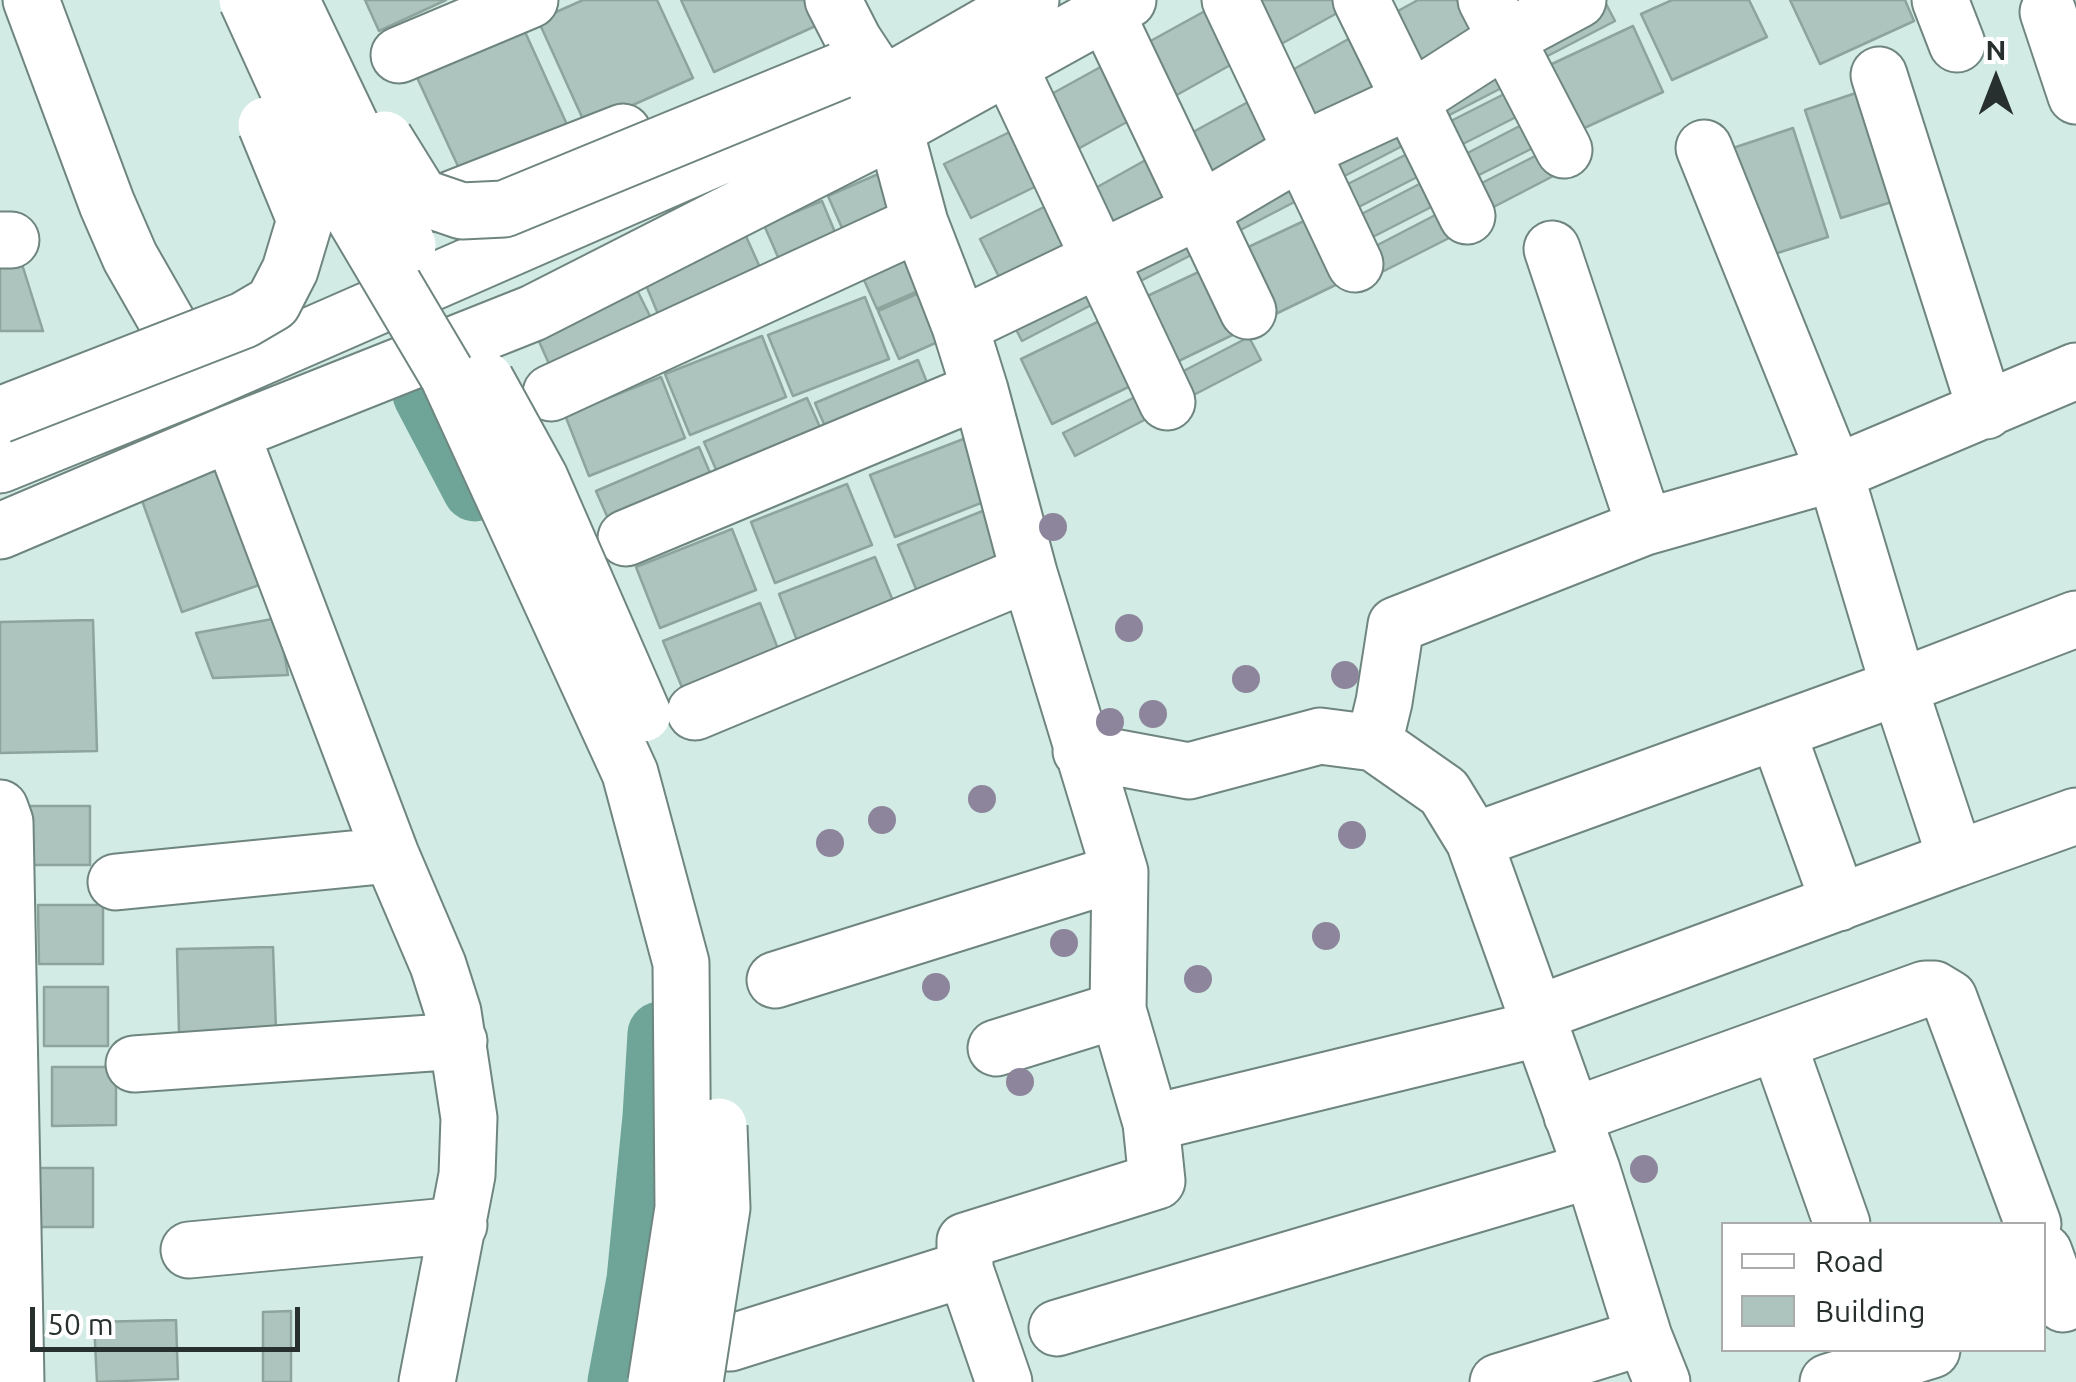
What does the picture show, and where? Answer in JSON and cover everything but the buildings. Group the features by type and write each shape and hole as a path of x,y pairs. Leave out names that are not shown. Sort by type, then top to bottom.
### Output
{"street":[{"path":"31,0 122,240 202,382"},
{"path":"0,415 244,320 273,303 305,220 212,0"},
{"path":"247,0 319,158 448,376 630,773 681,963 683,1208 656,1382"},
{"path":"291,0 406,242 540,478 653,739 706,940 717,1046 722,1208 713,1362 965,1269"},
{"path":"321,0 395,160 422,197 462,211 504,209 1030,0"},
{"path":"399,55 530,0"},
{"path":"1230,0 1355,264"},
{"path":"1361,0 1468,216"},
{"path":"960,326 1099,262 1202,210 1303,150 1408,101 1497,19 1578,0"},
{"path":"440,204 862,65 1008,64 1117,6 1248,311"},
{"path":"2048,12 2076,96"},
{"path":"1497,19 1564,150"},
{"path":"1008,64 1167,402"},
{"path":"0,465 202,382 862,65"},
{"path":"862,65 960,326 1029,574 1120,872 1118,1010 1151,1123 1156,1181 965,1241 965,1269 1004,1382"},
{"path":"0,531 533,312 862,65"},
{"path":"1879,75 1986,411"},
{"path":"1704,148 1835,473 1956,859"},
{"path":"551,393 920,223"},
{"path":"1552,249 1645,527"},
{"path":"1374,743 1396,625 1645,527 1835,473 2076,371"},
{"path":"626,538 980,390"},
{"path":"231,433 391,855 438,965 458,1042 469,1118 468,1175 427,1382"},
{"path":"695,712 1029,574"},
{"path":"1474,841 2076,619"},
{"path":"1777,731 1839,903"},
{"path":"1082,750 1189,771 1320,736 1374,743 1444,792 1474,841 1592,1170 1653,1359 1498,1382"},
{"path":"0,808 5,822 16,1382"},
{"path":"1151,1123 1538,1021 1839,903 2076,816"},
{"path":"116,882 391,855"},
{"path":"775,980 1120,872"},
{"path":"1572,1116 1925,990 1941,990 1949,998 2033,1222"},
{"path":"996,1048 1118,1010"},
{"path":"134,1064 458,1042"},
{"path":"1778,1043 1841,1222"},
{"path":"1057,1328 1592,1170"},
{"path":"189,1250 459,1225"},
{"path":"2046,1258 2061,1304"},
{"path":"1951,1352 1961,1382"},
{"path":"1828,1382 1903,1354"}],"waterway":[{"path":"425,394 475,489"},
{"path":"620,1382 639,1280 660,1034"}]}
